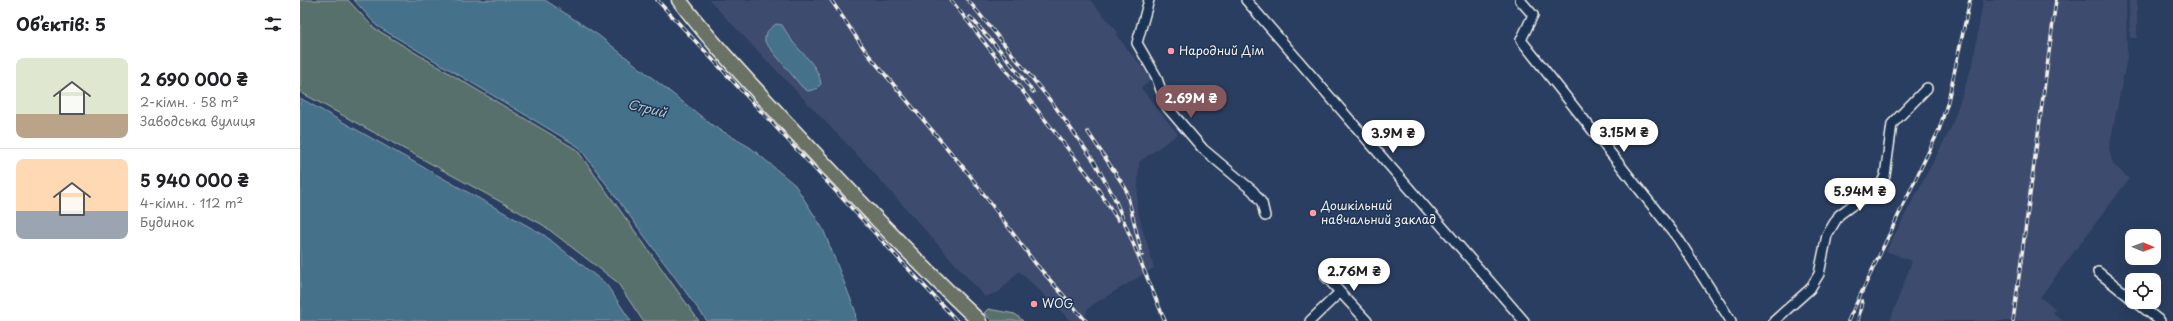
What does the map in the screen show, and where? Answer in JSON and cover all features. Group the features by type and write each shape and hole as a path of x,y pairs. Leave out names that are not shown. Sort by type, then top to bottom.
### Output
{"highway":[{"path":"679,0 709,38 837,178 948,292 979,321"}],"street":[{"path":"1148,0 1137,43 1156,76 1167,107 1203,149 1253,191 1262,203 1265,216"},
{"path":"1246,0 1524,321"},
{"path":"1520,0 1533,15 1521,40 1677,238 1731,321"},
{"path":"1774,321 1810,289 1819,274 1827,235 1839,215 1881,184 1885,176 1892,124 1927,88"},
{"path":"2098,272 2125,293"},
{"path":"1326,277 1367,321"},
{"path":"1310,321 1340,292"},
{"path":"2145,309 2160,321"}],"shaded area":[{"path":"709,0 1090,0 1118,32 1116,35 1152,79 1141,88 1178,134 1139,162 1137,209 1154,268 1092,305 1087,310 1084,321 1071,321 1019,271 999,292 985,297 864,162"},
{"path":"1983,0 2126,0 2127,57 2109,149 2113,164 2129,179 2040,297 2055,309 2053,313 2063,321 1890,321 1912,261 1886,251 1950,130 1973,63"},
{"path":"2129,0 2137,0 2137,38 2130,38"}],"green space":[{"path":"300,0 348,0 374,28 577,150 699,321 643,321 617,282 543,225 300,92"},
{"path":"988,309 1015,314 1023,321 992,321 984,313"}],"water":[{"name":"Стрий","path":"354,0 545,0 598,35 712,125 751,148 795,185 823,229 855,310 856,321 707,321 579,147 377,26"},
{"path":"776,24 782,25 794,43 815,69 821,84 816,89 808,91 802,87 765,42 765,36"},
{"path":"300,98 544,235 606,284 631,321 300,321"}],"railway":[{"path":"657,0 957,321"},
{"path":"831,0 867,53 968,173 1035,263 1086,321"},
{"path":"951,0 1090,177 1118,220"},
{"path":"968,0 1054,105 1094,161 1114,197 1165,321"},
{"path":"1848,321 1939,130 1948,101 1970,0"},
{"path":"2013,321 2056,0"},
{"path":"970,17 1005,56 1033,92"},
{"path":"1088,132 1126,189 1142,255"},
{"path":"1858,321 1862,301"}],"place":[{"name":"Народний Дім","path":"1171,51"},
{"name":"Дошкільний навчальний заклад","path":"1313,213"},
{"name":"WOG","path":"1034,304"}]}
